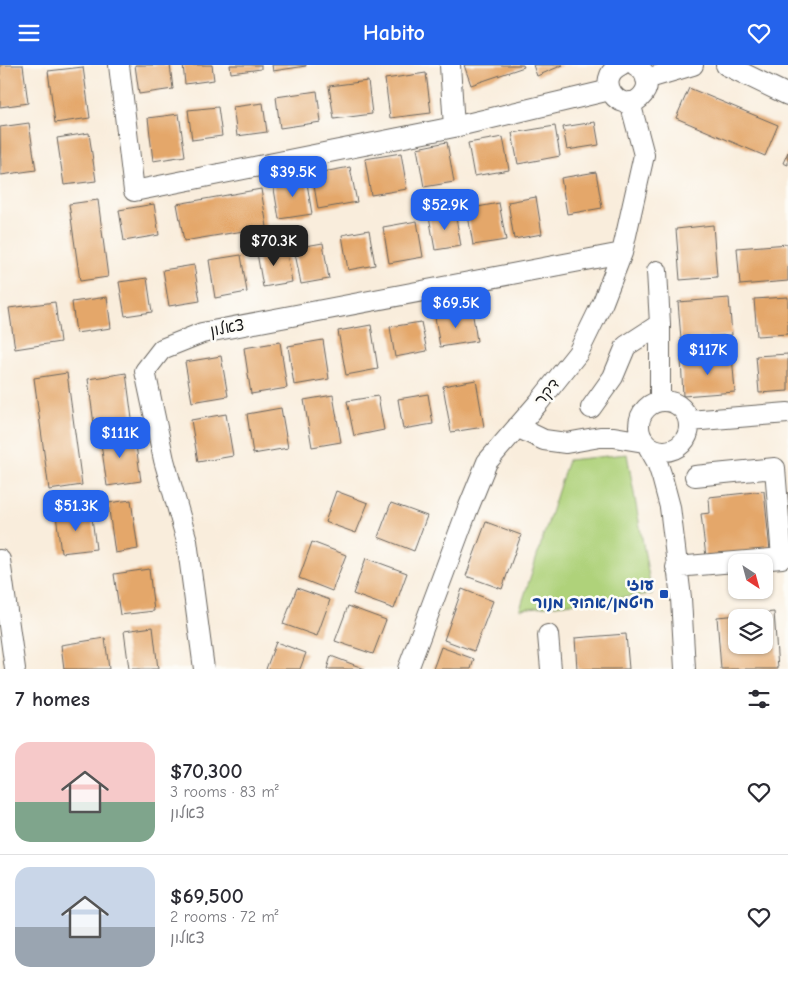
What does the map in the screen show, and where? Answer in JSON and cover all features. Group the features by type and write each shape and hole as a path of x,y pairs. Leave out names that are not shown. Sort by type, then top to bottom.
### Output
{"street":[{"path":"119,65 134,191 454,127 610,90"},
{"path":"450,65 454,127"},
{"path":"621,65 612,72 608,84 613,96 624,102 636,101 645,91 647,85 641,72 693,65"},
{"path":"726,65 788,95"},
{"name":"דקר","path":"408,669 487,462 578,353 603,302 622,253 644,155 630,102"},
{"name":"צאלון","path":"204,669 187,541 164,460 145,371 162,349 202,333 622,253"},
{"path":"657,271 660,325 652,407 641,416 639,431 641,438 657,462 670,507 680,598 685,669"},
{"path":"591,408 613,377 626,345 660,325"},
{"path":"517,427 544,440 566,443 614,437 646,444 652,449 666,452 678,447 686,438 689,430 689,421 681,408 675,403 667,401 652,407 622,427 597,438"},
{"path":"689,421 788,413"},
{"path":"670,507 678,447"},
{"path":"676,567 782,558 774,468 695,475"},
{"path":"0,560 15,669"},
{"path":"548,635 551,669"}],"green space":[{"path":"627,454 652,594 520,609 568,460"}],"building":[{"path":"0,65 23,65 28,103 0,107"},
{"path":"135,65 170,65 173,89 139,94"},
{"path":"183,65 212,65 214,80 185,84"},
{"path":"230,65 261,65 261,69 231,73"},
{"path":"272,65 306,65 306,66 273,71"},
{"path":"464,65 523,65 524,67 471,85"},
{"path":"533,65 563,65 537,76"},
{"path":"83,67 90,118 55,123 48,71"},
{"path":"426,73 431,113 390,118 385,79"},
{"path":"368,81 372,114 334,119 329,86"},
{"path":"689,88 778,125 765,156 676,118"},
{"path":"317,91 321,122 280,128 276,97"},
{"path":"263,103 267,132 237,136 233,107"},
{"path":"218,107 222,136 192,140 188,110"},
{"path":"179,114 185,156 153,161 148,118"},
{"path":"595,122 599,145 567,150 563,127"},
{"path":"29,123 36,170 1,175 0,127"},
{"path":"555,126 560,156 518,164 512,133"},
{"path":"89,133 96,181 64,185 57,138"},
{"path":"503,137 509,170 474,176 468,143"},
{"path":"447,142 454,182 424,187 417,148"},
{"path":"788,152 788,165 783,163"},
{"path":"401,153 407,189 371,195 365,159"},
{"path":"350,167 357,202 318,209 312,174"},
{"path":"596,172 602,208 567,214 561,178"},
{"path":"306,177 312,214 279,219 273,183"},
{"path":"261,189 267,227 184,241 177,204"},
{"path":"536,197 542,234 514,239 508,202"},
{"path":"98,200 108,277 80,281 69,204"},
{"path":"499,203 506,240 473,245 467,209"},
{"path":"154,204 159,235 124,241 119,210"},
{"path":"455,212 461,246 435,250 429,216"},
{"path":"417,221 423,257 389,263 383,227"},
{"path":"713,225 717,277 680,280 676,229"},
{"path":"369,230 375,265 348,270 342,235"},
{"path":"323,243 329,279 301,284 294,248"},
{"path":"788,244 788,281 740,285 737,248"},
{"path":"286,248 292,282 263,287 257,253"},
{"path":"241,255 247,292 215,298 209,260"},
{"path":"194,265 200,301 169,306 163,270"},
{"path":"147,278 152,312 125,316 119,282"},
{"path":"107,297 111,328 76,333 72,302"},
{"path":"788,297 788,334 757,336 754,299"},
{"path":"729,298 732,335 681,339 678,302"},
{"path":"55,302 60,342 15,349 9,308"},
{"path":"472,310 477,341 440,347 435,317"},
{"path":"421,322 427,351 395,357 390,327"},
{"path":"371,325 378,369 346,375 338,331"},
{"path":"323,340 329,379 294,385 288,346"},
{"path":"280,342 287,388 251,394 244,348"},
{"path":"788,354 788,391 759,393 756,356"},
{"path":"732,355 735,392 683,396 681,359"},
{"path":"221,356 228,396 192,402 185,362"},
{"path":"67,373 82,485 49,490 34,378"},
{"path":"126,373 132,419 94,424 88,379"},
{"path":"476,380 484,427 451,432 443,386"},
{"path":"428,394 433,424 403,429 398,399"},
{"path":"333,395 341,442 312,447 304,400"},
{"path":"378,396 384,430 354,436 347,401"},
{"path":"281,408 288,448 253,454 247,414"},
{"path":"226,414 233,456 198,462 191,420"},
{"path":"134,431 141,481 107,486 100,436"},
{"path":"336,491 368,503 356,533 325,522"},
{"path":"764,491 770,551 706,557 701,514 710,513 709,497"},
{"path":"131,500 138,549 115,553 108,503"},
{"path":"391,503 427,516 414,551 378,537"},
{"path":"91,510 96,549 61,553 56,515"},
{"path":"486,522 521,535 502,589 466,576"},
{"path":"312,542 346,555 332,591 299,578"},
{"path":"366,558 407,573 394,609 353,594"},
{"path":"149,569 154,611 120,615 114,574"},
{"path":"297,588 330,600 317,636 283,624"},
{"path":"462,589 493,601 474,651 444,640"},
{"path":"348,606 386,620 373,654 335,641"},
{"path":"774,612 778,669 721,669 717,617 728,616 728,654 773,654"},
{"path":"153,627 158,669 129,669 124,631"},
{"path":"626,634 629,669 577,669 575,638"},
{"path":"105,638 109,669 64,669 61,645"},
{"path":"276,642 306,653 300,669 266,669"},
{"path":"441,647 474,659 471,669 433,669"},
{"path":"331,656 365,669 327,669"}],"place":[{"name":"עוזי חיטמן/אהוד מנור","path":"664,594"}]}
